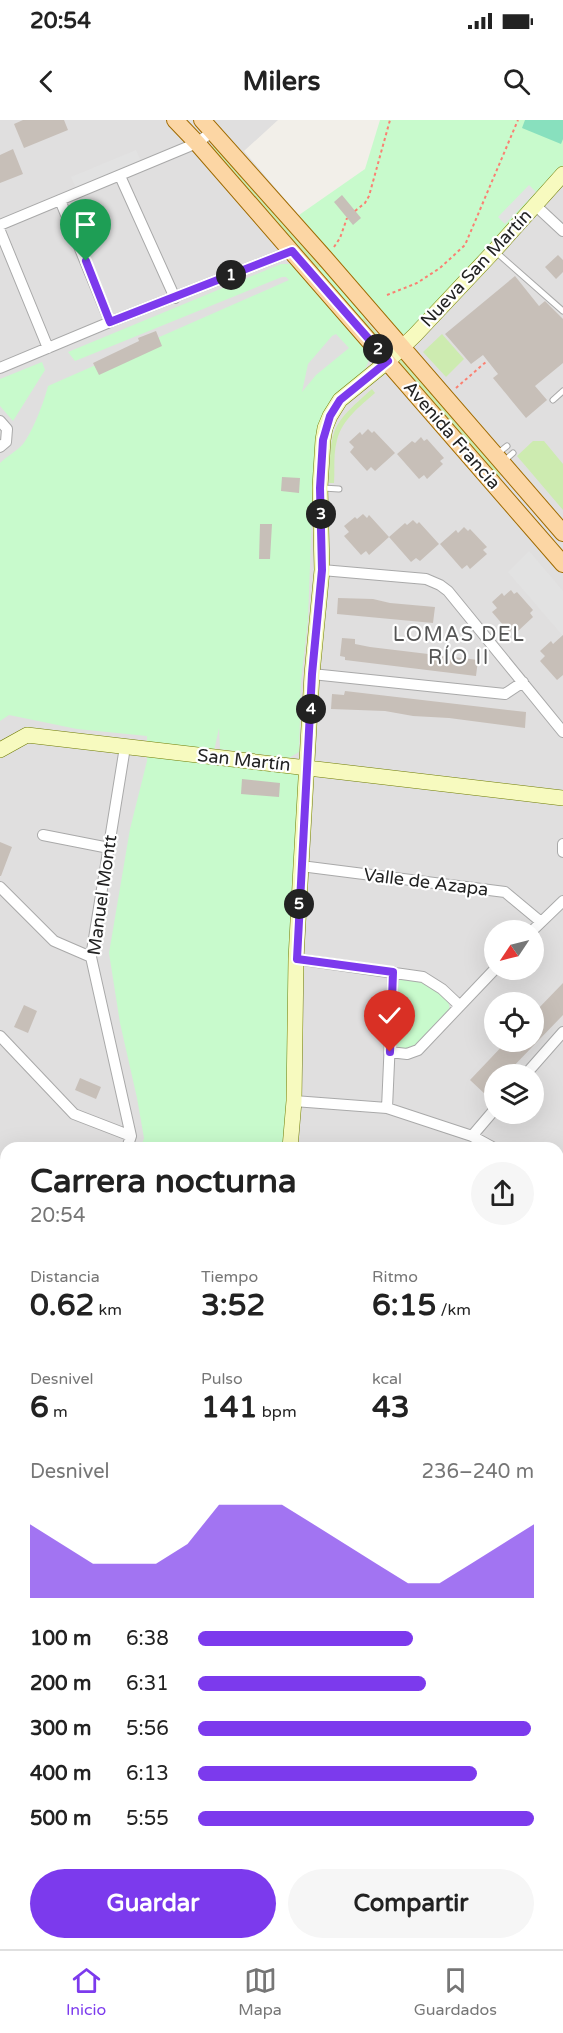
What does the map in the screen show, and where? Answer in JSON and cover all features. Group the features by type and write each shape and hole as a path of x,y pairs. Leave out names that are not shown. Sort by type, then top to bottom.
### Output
{"main road":[{"name":"Avenida Francia","path":"175,120 292,251 563,564"},
{"name":"Avenida Francia","path":"208,126 401,346 504,454 518,481 563,533"},
{"path":"504,495 518,481"}],"street":[{"name":"Avenida Francia","path":"197,143 208,126"},
{"path":"0,225 197,143"},
{"name":"Nueva San Martín","path":"291,1142 294,1101 301,866 312,674 322,570 320,488 323,440 330,416 347,394 388,361 415,335 563,174"},
{"path":"120,176 175,298"},
{"path":"60,200 110,322"},
{"path":"535,205 563,231"},
{"path":"0,231 48,348"},
{"path":"0,368 292,251"},
{"path":"0,447 6,442 3,425"},
{"path":"322,570 426,579 440,585 448,591 563,732"},
{"path":"312,674 506,694 523,682"},
{"name":"San Martín","path":"0,750 27,735 308,766 563,798"},
{"name":"Manuel Montt","path":"125,747 91,957 131,1136"},
{"path":"43,835 109,848"},
{"path":"563,844 563,852"},
{"name":"Valle de Azapa","path":"301,866 505,892 531,920"},
{"path":"0,887 54,941 91,957"},
{"path":"543,920 563,901"},
{"path":"297,959 423,977 442,989 459,1005"},
{"path":"387,1108 393,972"},
{"path":"390,1052 406,1054 418,1050 484,980"},
{"path":"535,1064 563,1032"},
{"path":"0,1036 74,1114 131,1136 129,1142"},
{"path":"294,1101 387,1108 472,1136 483,1142"},
{"path":"472,1136 484,1122"}],"lane":[{"path":"494,251 563,311"},
{"path":"553,400 563,391"},
{"path":"320,488 339,489"}],"path":[{"path":"355,211 365,203 369,196 390,120"},
{"path":"387,295 417,283 440,268 465,245 518,120"},
{"path":"454,390 488,361"}],"shaded area":[{"path":"0,120 278,120 244,151 400,336 409,333 563,173 563,1142 0,1142"},
{"path":"136,150 142,164 77,190 71,177"},
{"path":"529,185 536,192 505,224 498,217"},
{"path":"529,551 563,591 563,636 508,572"}],"green space":[{"path":"380,120 563,120 563,168 409,333 400,335 378,310 347,328 370,355 360,375 337,394 328,406 320,428 314,459 308,619 301,682 299,752 289,758 220,749 219,728 212,760 297,772 300,777 283,1142 143,1142 144,1138 137,1098 120,1023 109,953 130,829 147,761 147,736 77,729 9,715 0,721 0,463 27,438 38,416 48,386 289,280 282,277 75,361 68,352 281,264 292,264 301,275 336,260 299,215 365,169","holes":["336,334 349,348 316,375 302,392 308,364"]},
{"path":"525,120 563,120 561,144 522,128"},
{"path":"218,146 351,299 358,311 391,350 388,354 211,148"},
{"path":"442,334 464,359 446,377 423,352"},
{"path":"401,357 501,472 500,477 496,478 395,362"},
{"path":"42,362 45,370 13,421 0,406 0,379"},
{"path":"372,389 375,393 352,414 339,433 335,451 334,483 329,483 332,439 340,420"},
{"path":"533,441 544,441 563,464 563,510 517,456"},
{"path":"402,978 424,981 448,1000 450,1010 415,1047 400,1049 395,1042 397,983"}],"building":[{"path":"23,120 64,120 68,130 24,148 14,124"},
{"path":"13,149 23,174 0,183 0,155"},
{"path":"342,195 361,218 353,225 334,202"},
{"path":"558,255 563,260 563,272 556,279 545,267"},
{"path":"515,276 539,306 545,301 563,319 563,363 535,386 547,400 526,418 493,378 498,374 483,355 471,364 445,334"},
{"path":"156,331 162,346 99,375 93,363 139,341 138,338"},
{"path":"368,429 372,433 374,431 395,453 375,471 371,467 367,471 350,452 354,447 349,442 360,432 362,435"},
{"path":"421,437 424,441 427,439 444,458 440,461 443,464 427,479 424,475 419,479 397,454 412,441 415,443"},
{"path":"282,477 300,478 299,493 281,491"},
{"path":"363,514 367,518 369,515 389,537 369,555 366,551 361,555 344,536 349,532 344,526"},
{"path":"413,520 417,524 419,522 439,544 420,561 416,558 411,562 389,537 405,523 407,525"},
{"path":"260,524 272,524 270,559 259,559"},
{"path":"464,527 468,531 470,529 487,547 483,550 487,554 470,569 467,565 462,569 440,544 456,530 458,533"},
{"path":"511,590 514,594 517,592 533,610 530,613 533,617 517,632 513,628 509,632 492,612 497,608 492,602 502,593 504,596"},
{"path":"338,598 373,599 435,607 433,623 337,614"},
{"path":"563,635 563,675 557,680 540,661 545,656 540,651 551,641 553,644"},
{"path":"342,638 355,639 355,644 370,647 478,660 476,676 345,660 345,657 340,656"},
{"path":"345,691 526,712 525,728 385,711 331,709 332,694 344,695"},
{"path":"242,779 280,783 279,797 241,794"},
{"path":"0,842 12,847 1,876 0,876"},
{"path":"563,983 563,1015 544,1035 544,1003"},
{"path":"24,1005 37,1011 28,1033 14,1027"},
{"path":"497,1052 527,1052 516,1064 485,1064"},
{"path":"484,1065 484,1093 470,1080"},
{"path":"80,1078 101,1087 96,1099 75,1090"}],"district":[{"name":"LOMAS DEL RÍO II","path":"459,646"}],"route":[{"path":"86,261 110,322 292,251 388,361 340,400 330,416 323,440 320,488 322,570 312,674 297,959 393,972 390,1052"}]}
